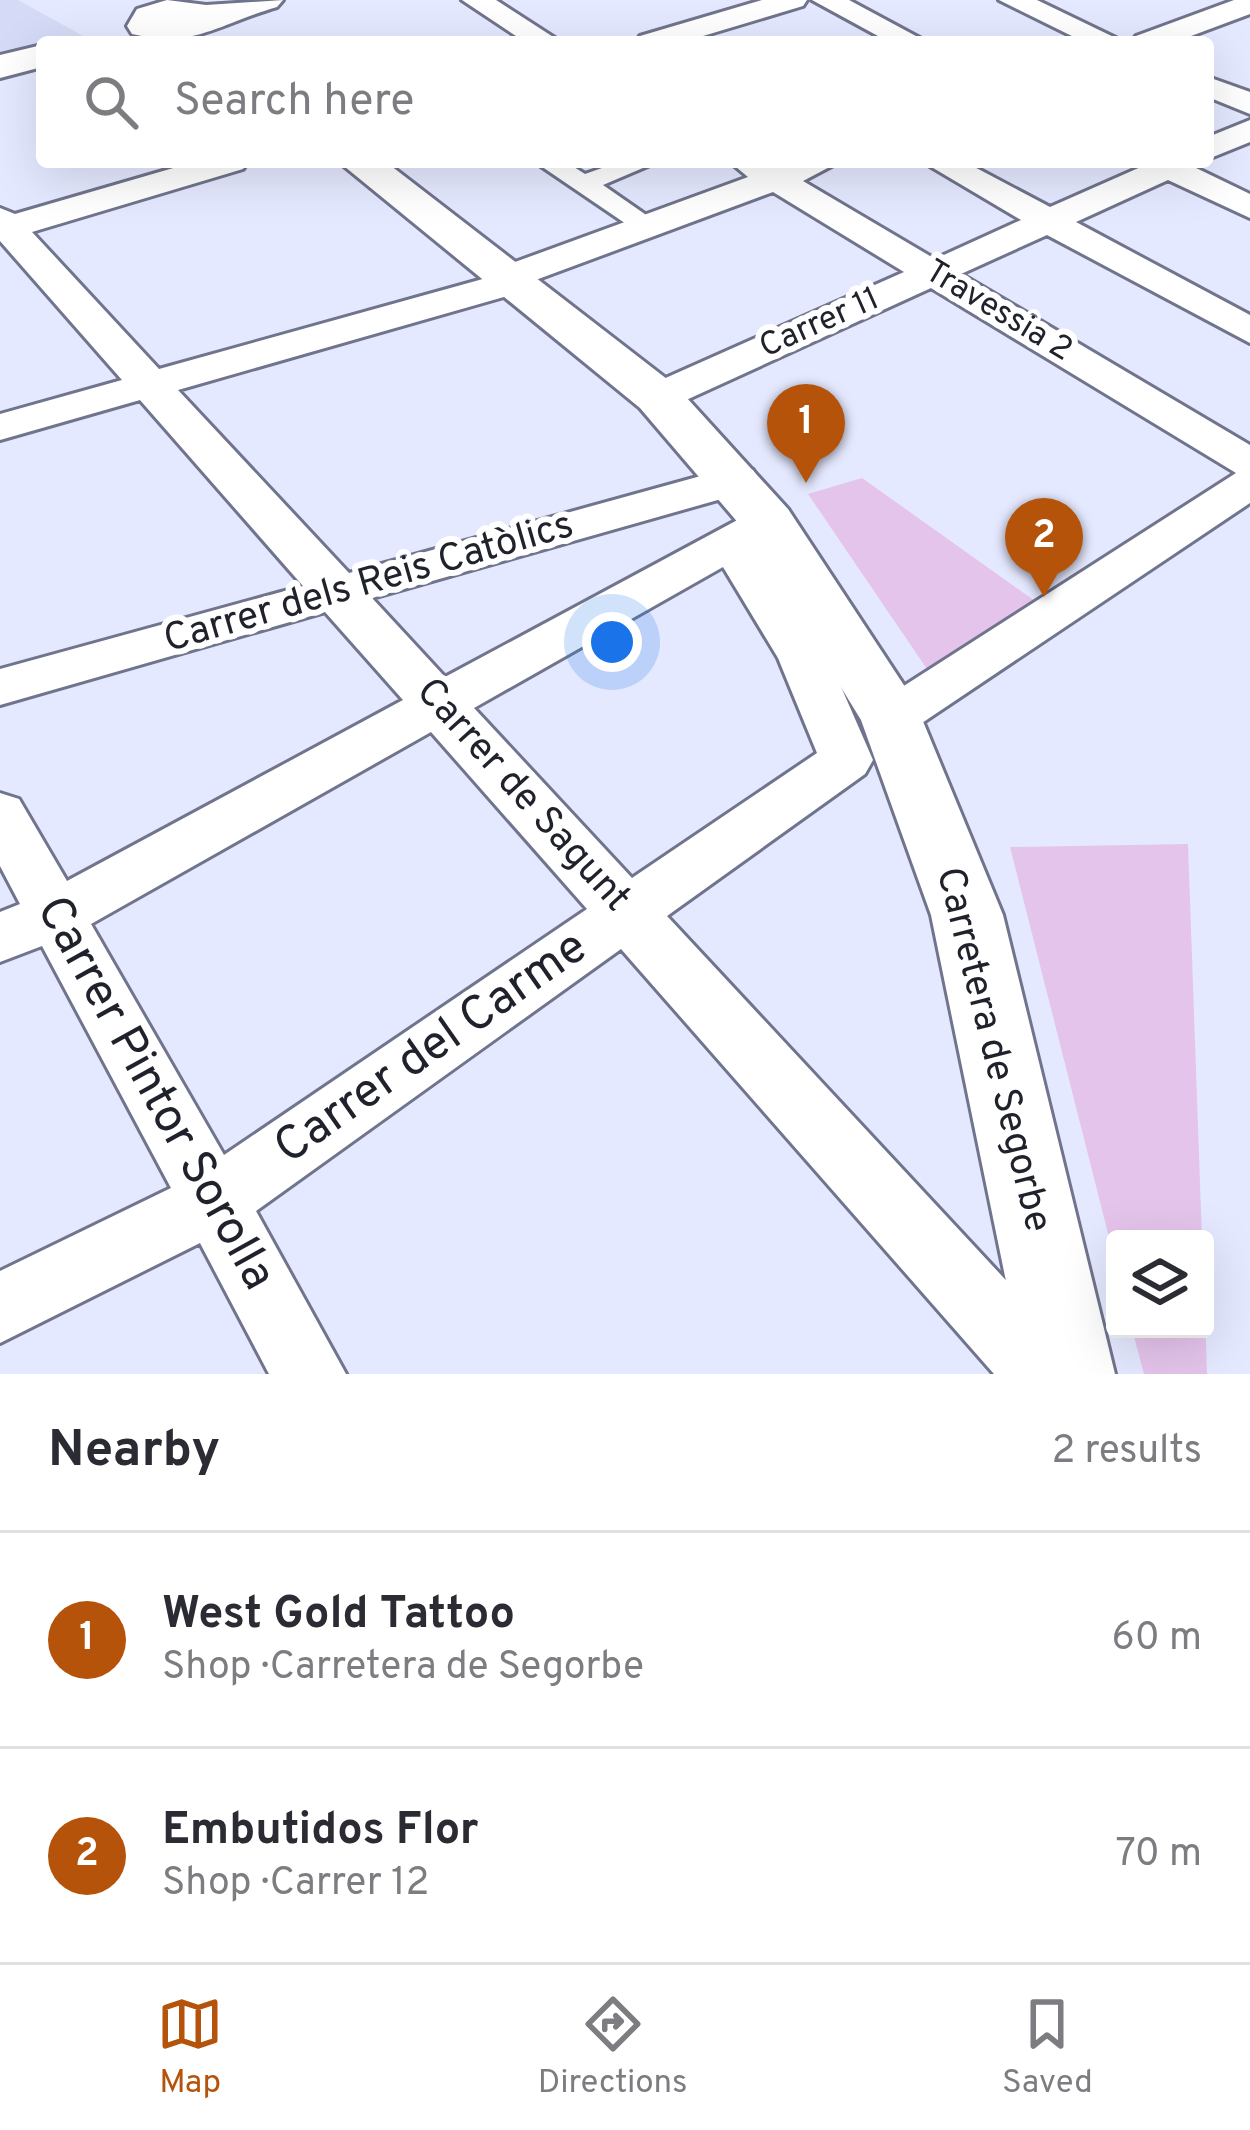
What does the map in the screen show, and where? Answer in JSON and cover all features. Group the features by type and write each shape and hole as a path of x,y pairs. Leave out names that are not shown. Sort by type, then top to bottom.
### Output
{"street":[{"path":"476,0 536,36"},
{"path":"661,10 708,35 793,0"},
{"path":"826,0 900,36"},
{"path":"1026,6 1072,0"},
{"path":"1199,0 1243,12"},
{"path":"1026,6 1095,36"},
{"path":"1166,36 1243,12"},
{"path":"0,67 36,58"},
{"path":"1214,89 1250,104"},
{"path":"1214,146 1250,130"},
{"path":"2,226 210,168"},
{"name":"Carretera de Segorbe","path":"368,168 658,397 745,515 967,915 1070,1374"},
{"path":"557,168 648,226"},
{"path":"582,184 627,168"},
{"path":"951,168 1250,331"},
{"name":"Carrer 11","path":"658,397 1160,168"},
{"path":"1176,168 1250,207"},
{"path":"0,427 512,279 648,226 761,171"},
{"name":"Travessia 2","path":"761,171 1250,463"},
{"name":"Carrer de Sagunt","path":"2,226 1043,1374"},
{"name":"Carrer del Carme","path":"0,1308 214,1202 869,739 1250,482"},
{"path":"28,926 438,704 745,515"},
{"name":"Carrer dels Reis Catòlics","path":"0,687 337,592 745,515"},
{"name":"Carrer Pintor Sorolla","path":"0,814 28,926 214,1202 309,1374"}],"shaded area":[{"path":"0,0 18,0 83,36 36,36 36,50 0,59"},
{"path":"862,478 1042,606 931,675 808,494"},
{"path":"1188,844 1202,1230 1107,1230 1010,847"},
{"path":"1134,1338 1206,1338 1207,1374 1144,1374"}],"place":[{"name":"West Gold Tattoo","path":"806,483"},
{"name":"Embutidos Flor","path":"1044,597"}]}
